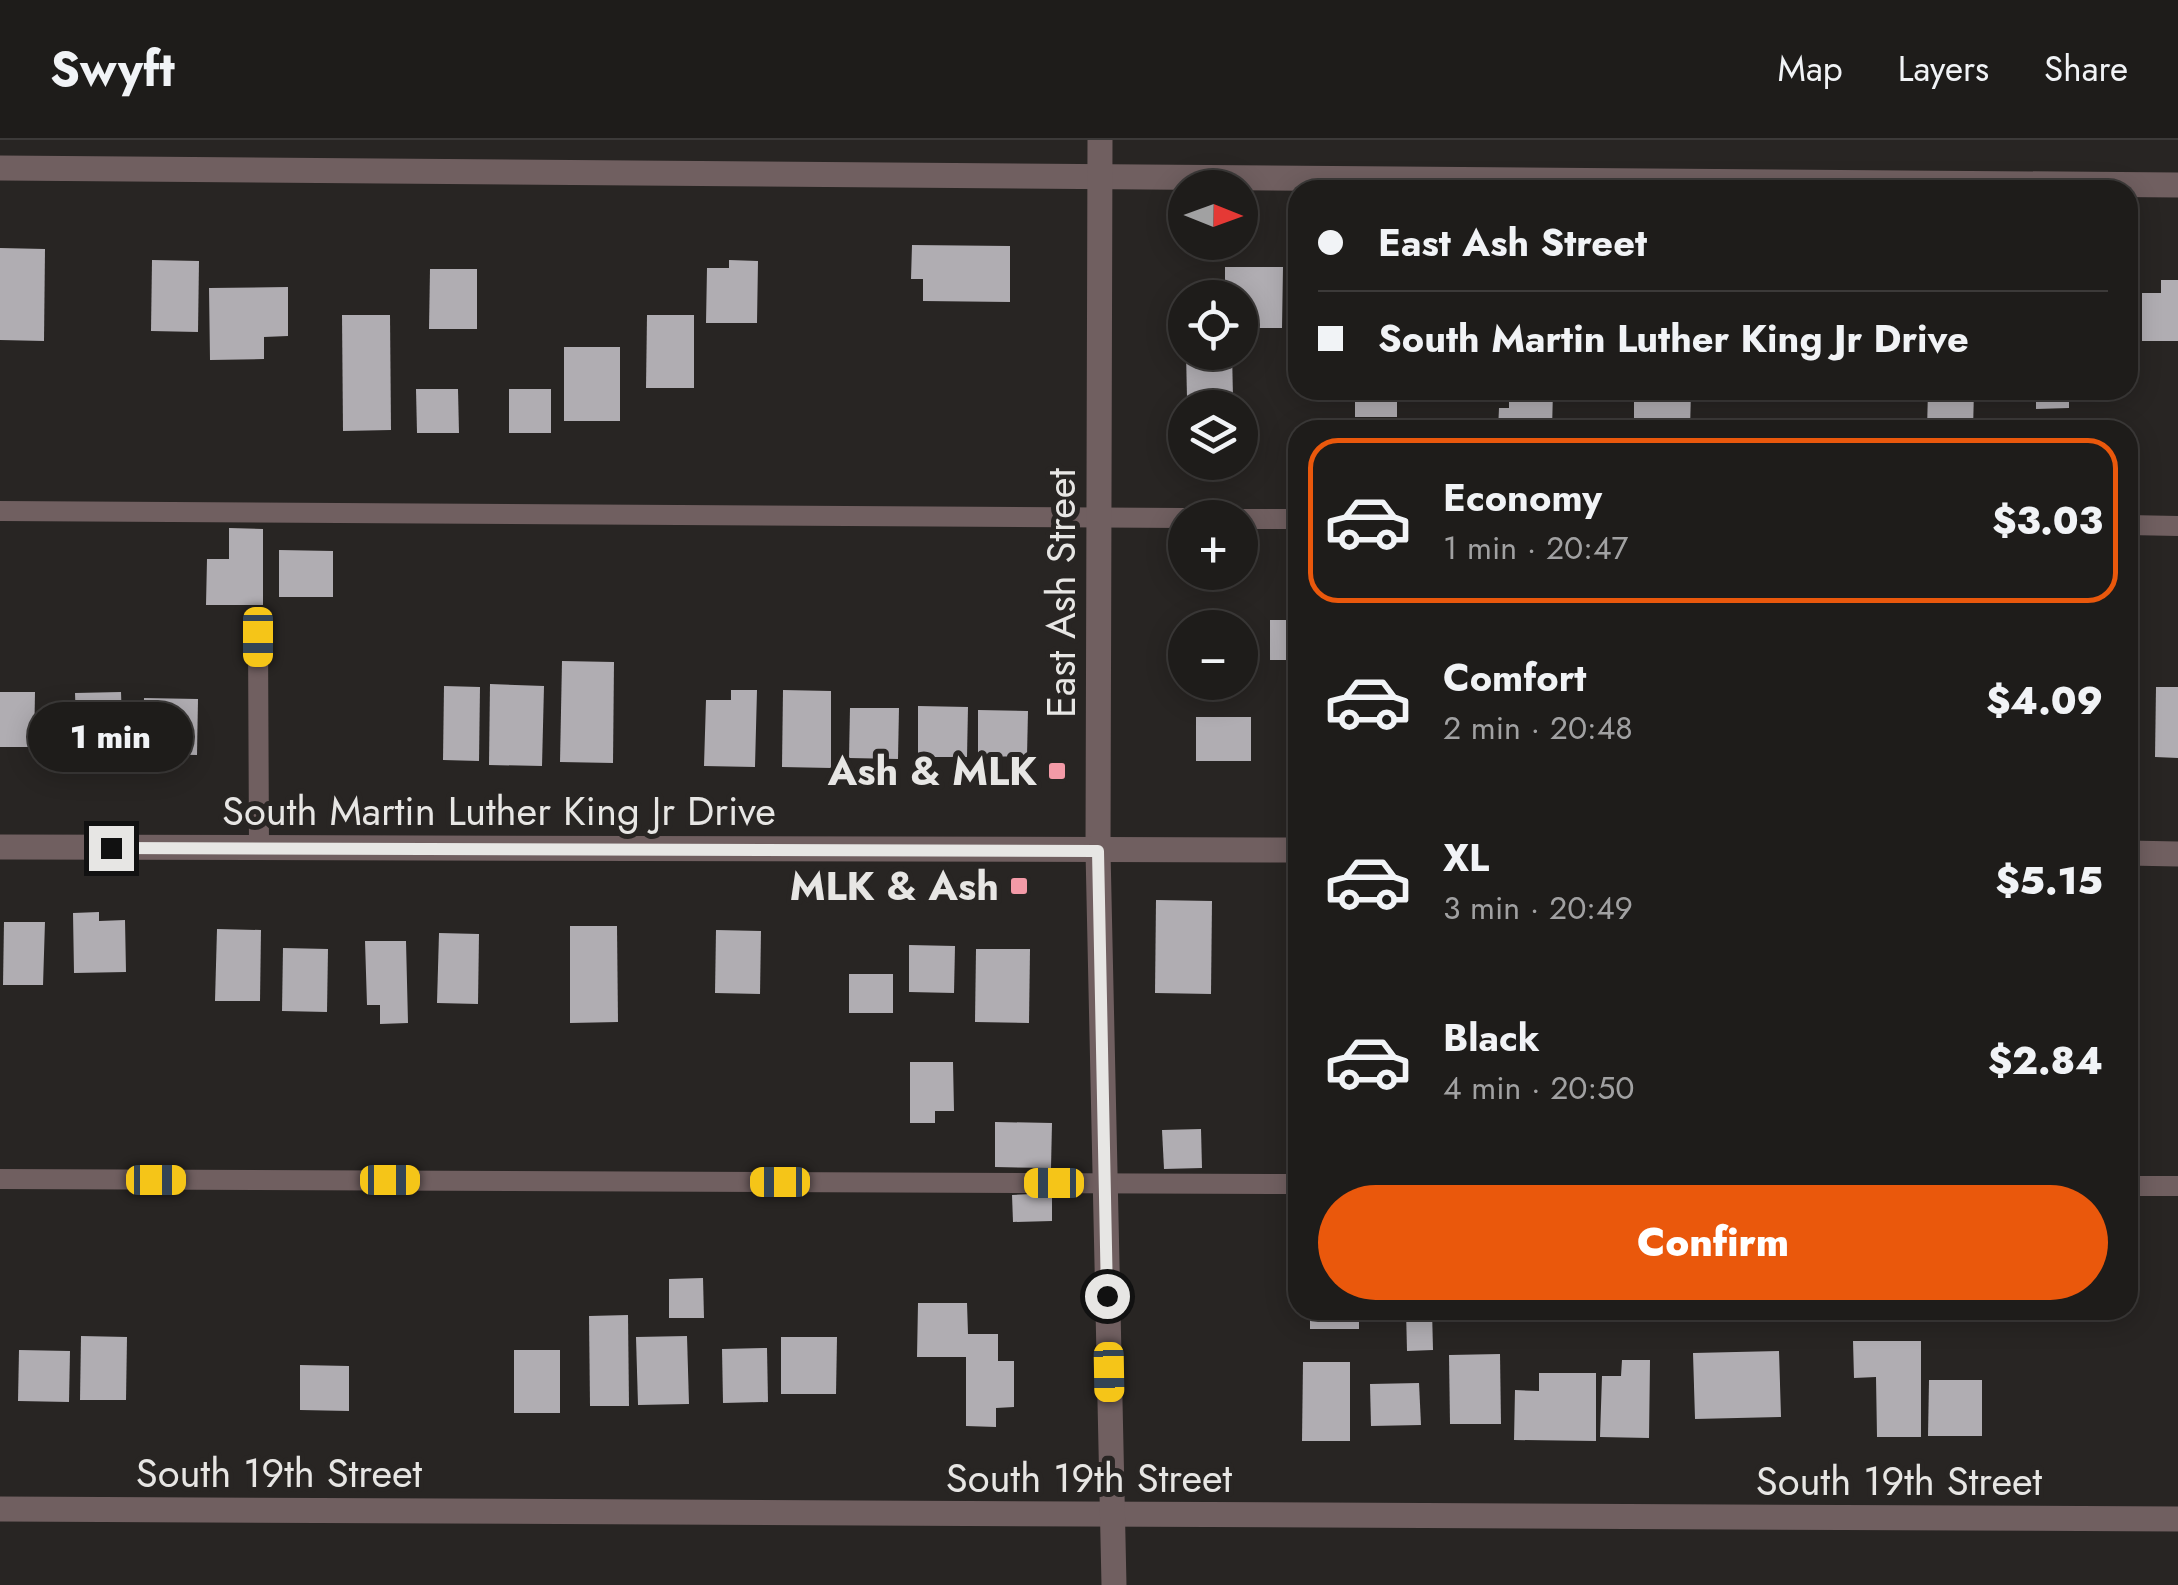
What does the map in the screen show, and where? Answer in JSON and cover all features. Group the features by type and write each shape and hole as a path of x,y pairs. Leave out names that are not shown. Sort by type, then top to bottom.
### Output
{"street":[{"name":"East Ash Street","path":"1100,140 1098,851 1114,1585"},
{"path":"0,168 1579,180"},
{"path":"2138,185 2178,185"},
{"name":"South Martin Luther King Jr Drive","path":"0,847 1288,850"},
{"path":"2138,854 2178,854"},
{"name":"South 19th Street","path":"0,1509 2178,1519"}],"lane":[{"path":"0,512 1168,518"},
{"path":"1258,518 1288,519"},
{"path":"2138,526 2178,526"},
{"path":"258,637 259,848"},
{"path":"0,1179 1288,1184"},
{"path":"2138,1186 2178,1186"}],"building":[{"path":"912,245 1010,246 1010,302 923,301 923,279 911,279"},
{"path":"0,248 45,249 44,341 0,340"},
{"path":"152,260 199,261 198,332 151,331"},
{"path":"729,260 758,261 757,323 706,323 707,268 729,268"},
{"path":"1225,267 1283,267 1282,328 1258,328 1258,280 1225,280"},
{"path":"430,269 477,269 477,329 429,329"},
{"path":"2161,280 2178,280 2178,341 2142,341 2142,293 2161,293"},
{"path":"288,287 288,336 264,337 264,359 210,360 209,288"},
{"path":"342,315 390,315 391,430 343,431"},
{"path":"647,315 694,315 694,388 646,388"},
{"path":"564,347 620,347 620,421 564,421"},
{"path":"1186,370 1232,370 1233,390 1187,390"},
{"path":"416,389 458,389 459,433 417,433"},
{"path":"509,389 551,389 551,433 509,433"},
{"path":"1355,400 1397,400 1397,417 1355,417"},
{"path":"1509,400 1553,400 1552,420 1498,420 1499,408 1509,408"},
{"path":"1634,400 1691,400 1690,420 1634,420"},
{"path":"1928,400 1974,400 1973,420 1927,420"},
{"path":"2036,400 2069,400 2069,408 2036,409"},
{"path":"229,528 263,529 263,605 206,605 207,559 229,559"},
{"path":"279,550 333,551 333,597 279,597"},
{"path":"1270,620 1288,620 1288,660 1270,660"},
{"path":"562,661 614,662 613,763 560,762"},
{"path":"490,684 544,686 542,766 489,765"},
{"path":"444,686 480,687 479,761 443,760"},
{"path":"2156,687 2178,687 2178,758 2155,757"},
{"path":"731,690 757,690 755,767 704,766 706,700 731,700"},
{"path":"783,690 831,691 831,768 782,767"},
{"path":"0,692 35,692 34,747 0,747"},
{"path":"121,692 123,752 77,753 75,693"},
{"path":"144,698 198,699 197,755 143,754"},
{"path":"918,706 968,707 967,757 918,757"},
{"path":"850,708 899,708 898,759 849,758"},
{"path":"978,710 1028,711 1027,756 978,757"},
{"path":"1196,717 1251,717 1251,761 1196,761"},
{"path":"1156,900 1212,901 1211,994 1155,993"},
{"path":"99,912 99,921 125,920 126,972 74,973 73,913"},
{"path":"4,922 45,922 43,985 3,985"},
{"path":"570,926 617,926 618,1022 570,1023"},
{"path":"217,929 261,930 260,1001 215,1001"},
{"path":"716,930 761,931 760,994 715,993"},
{"path":"439,933 479,934 478,1004 437,1003"},
{"path":"365,941 406,941 408,1023 380,1024 380,1005 367,1005"},
{"path":"909,945 955,946 954,993 909,992"},
{"path":"283,948 328,949 327,1012 282,1011"},
{"path":"976,949 1030,949 1029,1023 975,1022"},
{"path":"849,974 893,974 893,1013 849,1013"},
{"path":"910,1062 953,1062 954,1111 935,1111 935,1123 910,1123"},
{"path":"995,1122 1052,1123 1051,1168 995,1167"},
{"path":"1201,1129 1202,1168 1164,1169 1162,1130"},
{"path":"1052,1193 1052,1221 1013,1222 1012,1195"},
{"path":"703,1278 704,1318 669,1318 669,1279"},
{"path":"918,1303 967,1303 968,1334 998,1334 998,1361 1014,1361 1014,1407 996,1408 996,1427 966,1426 966,1357 917,1357"},
{"path":"628,1315 629,1406 590,1406 589,1316"},
{"path":"1310,1320 1359,1320 1359,1329 1310,1329"},
{"path":"1406,1320 1432,1320 1433,1350 1407,1351"},
{"path":"81,1336 127,1337 126,1400 80,1400"},
{"path":"687,1336 689,1404 638,1405 636,1337"},
{"path":"781,1337 837,1337 836,1394 781,1394"},
{"path":"1853,1341 1921,1341 1921,1437 1877,1437 1876,1377 1854,1378"},
{"path":"767,1348 768,1402 723,1403 722,1349"},
{"path":"19,1350 70,1351 69,1402 18,1401"},
{"path":"514,1350 560,1350 560,1413 514,1413"},
{"path":"1779,1351 1781,1417 1695,1419 1693,1353"},
{"path":"1500,1354 1501,1424 1450,1424 1449,1355"},
{"path":"1622,1360 1650,1360 1649,1438 1600,1437 1602,1376 1621,1376"},
{"path":"1303,1362 1350,1362 1350,1441 1302,1441"},
{"path":"300,1365 349,1366 349,1411 300,1410"},
{"path":"1539,1373 1596,1373 1596,1441 1514,1440 1515,1390 1539,1391"},
{"path":"1929,1380 1982,1380 1982,1436 1928,1436"},
{"path":"1419,1383 1421,1425 1371,1426 1370,1384"}],"place":[{"name":"Ash & MLK","path":"1057,771"},
{"name":"MLK & Ash","path":"1019,886"}],"route":[{"path":"111,848 1098,851 1107,1296"}]}
